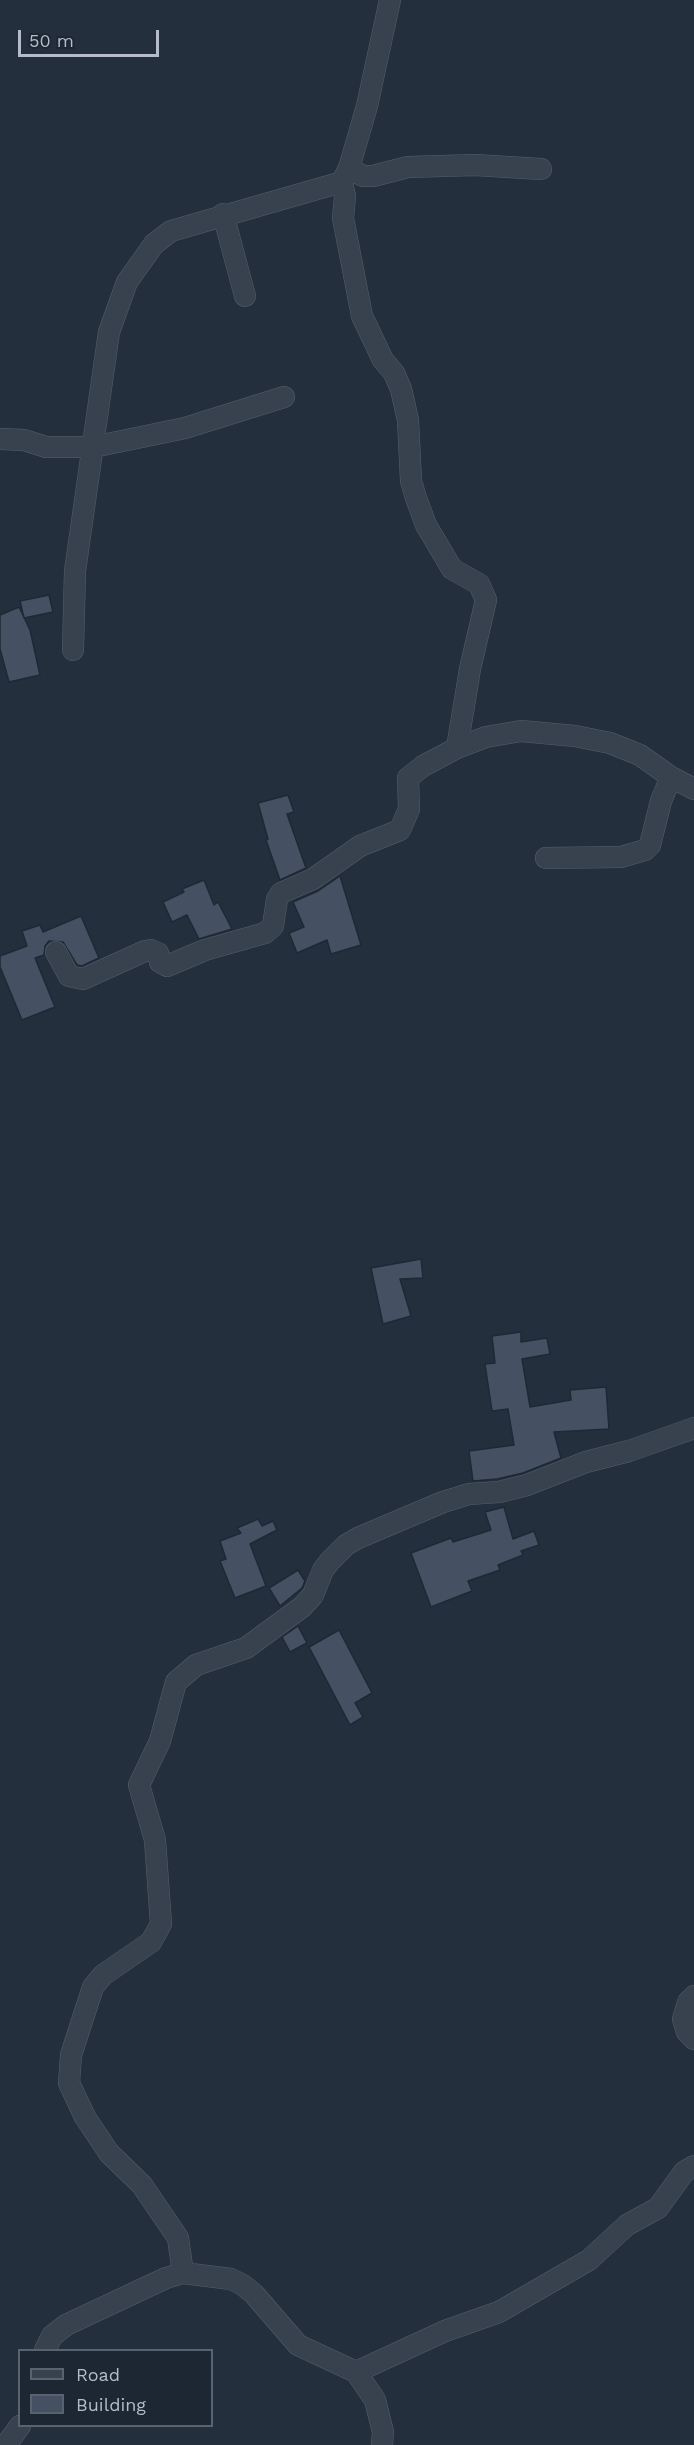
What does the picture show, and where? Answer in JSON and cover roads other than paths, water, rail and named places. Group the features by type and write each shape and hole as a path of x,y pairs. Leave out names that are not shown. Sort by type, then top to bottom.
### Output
{"street":[{"path":"390,0 367,106 346,175 343,218 362,316 383,360 394,373 401,389 408,420 411,481 426,525 452,569 479,584 486,600 470,669 457,748"},
{"path":"73,650 75,571 109,332 127,282 154,244 171,231 346,175 374,176 408,167 475,165 541,169"},
{"path":"223,214 244,296"},
{"path":"0,439 24,440 46,447 93,447 185,429 284,398"},
{"path":"56,952 69,976 83,979 145,951 151,950 158,954 160,962 167,966 205,950 265,933 273,926 277,899 281,893 313,879 360,846 400,830 409,809 408,778 423,766 457,748 486,737 521,731 575,736 610,743 640,755 671,777 694,789"},
{"path":"546,858 621,857 645,850 650,845 661,801 671,777"},
{"path":"183,2273 178,2238 142,2185 109,2153 85,2117 69,2083 70,2055 93,1987 103,1975 151,1942 161,1924 155,1840 139,1785 160,1741 176,1682 196,1665 246,1648 302,1606 313,1595 323,1570 330,1561 346,1545 358,1538 443,1502 469,1494 499,1492 527,1485 586,1462 694,1428"},
{"path":"694,1996 688,2002 683,2019 687,2032 694,2039"},
{"path":"356,2372 446,2331 499,2312 589,2260 627,2225 658,2208 684,2172 694,2166"},
{"path":"46,2349 52,2336 66,2325 166,2278 183,2273 231,2279 254,2294 298,2345 356,2372 375,2400 383,2432 382,2445"},
{"path":"6,2445 19,2427"}]}
